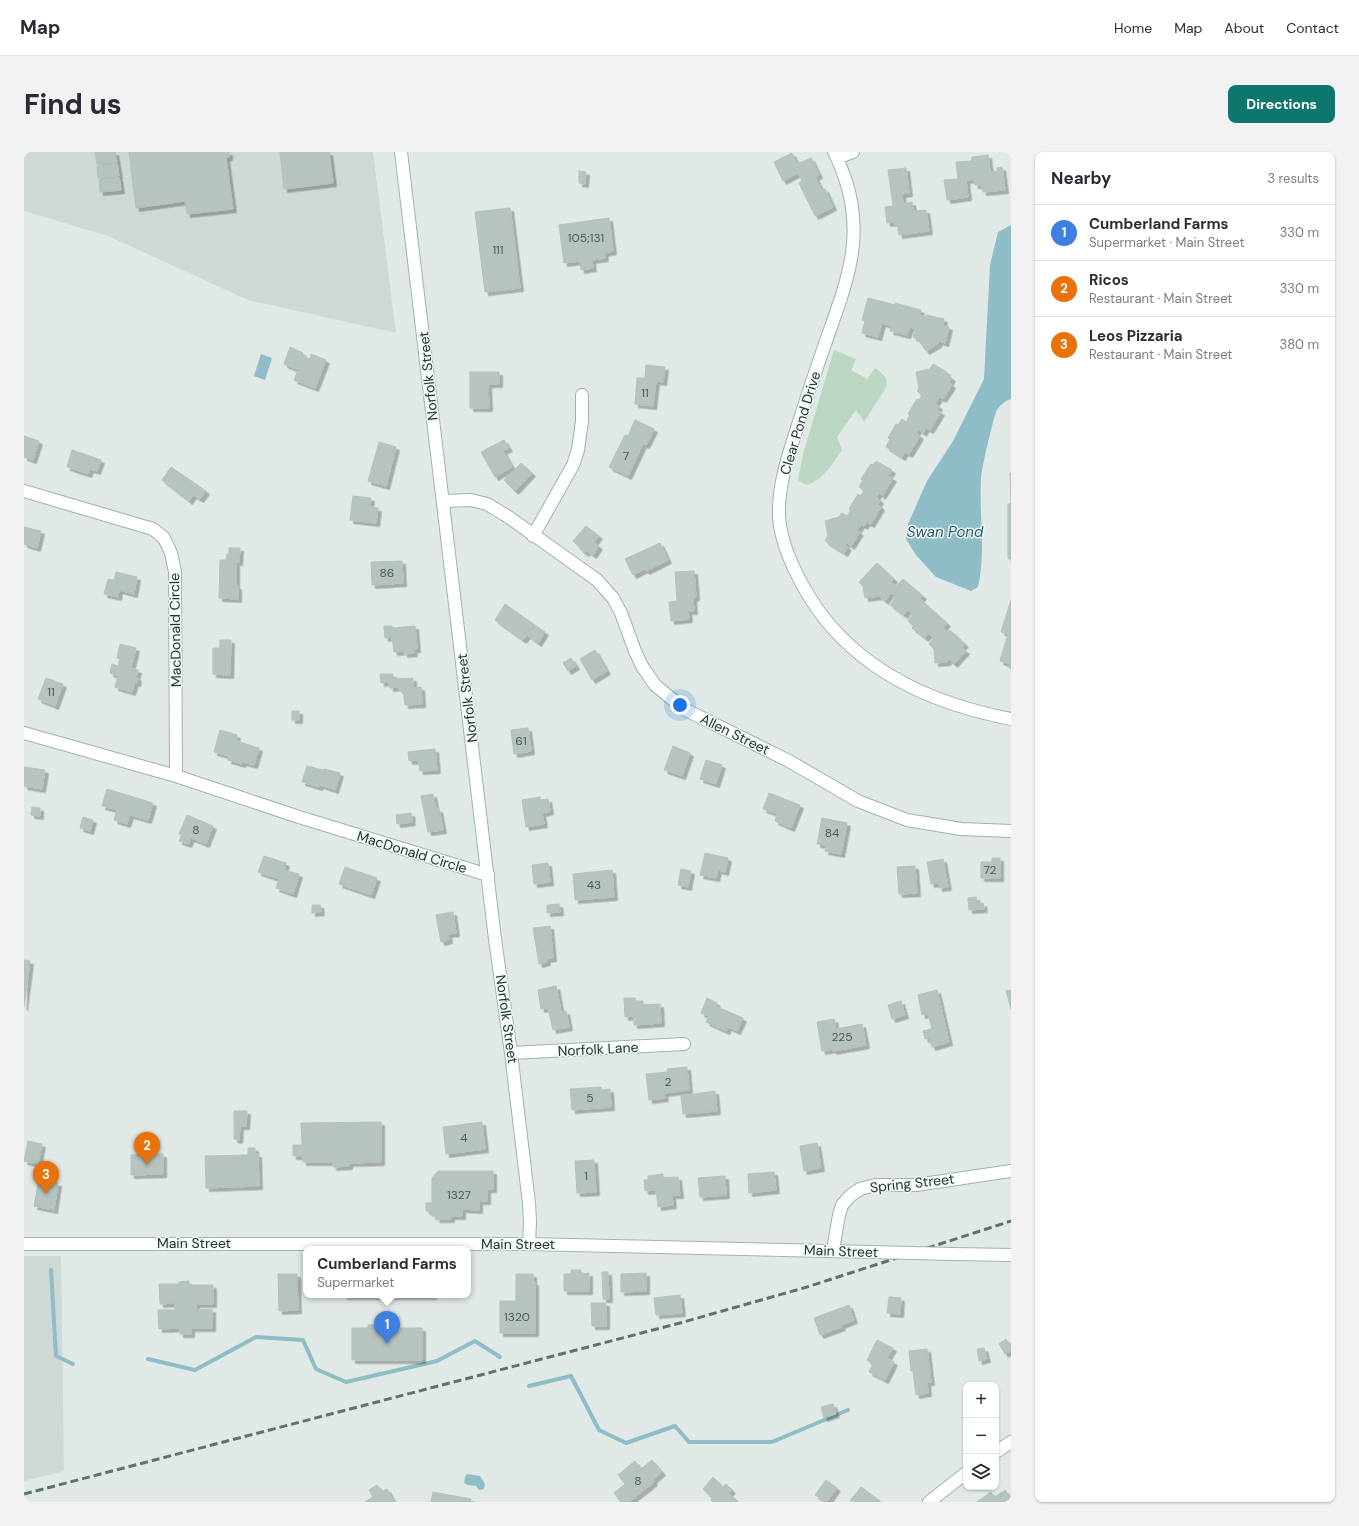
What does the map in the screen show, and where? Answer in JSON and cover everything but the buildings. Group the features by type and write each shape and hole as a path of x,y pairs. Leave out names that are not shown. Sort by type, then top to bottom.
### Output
{"street":[{"name":"Norfolk Street","path":"401,152 488,875 512,1053 529,1203 529,1244"},
{"path":"836,155 852,152"},
{"name":"Clear Pond Drive","path":"836,155 849,190 854,224 852,259 844,291 825,343 788,457 781,490 779,516 784,540 801,583 814,605 833,629 851,647 874,665 922,693 987,714 1011,719"},
{"path":"533,536 575,460 582,421 582,395"},
{"name":"MacDonald Circle","path":"24,491 153,529 164,538 171,554 176,572 176,776"},
{"name":"Allen Street","path":"443,501 471,500 487,504 507,516 533,536 597,580 613,598 622,613 634,651 642,666 656,685 684,709 789,761 858,801 907,820 961,829 1011,831"},
{"name":"MacDonald Circle","path":"24,733 176,776 300,817 488,875"},
{"name":"Norfolk Lane","path":"512,1053 684,1044"},
{"name":"Spring Street","path":"833,1250 842,1205 850,1196 860,1190 875,1185 916,1185 1011,1171"},
{"name":"Main Street","path":"24,1244 529,1244 1011,1255"},
{"path":"999,1450 1011,1442"},
{"path":"930,1502 963,1475"}],"shaded area":[{"path":"24,152 373,152 396,333 248,300 108,236 24,211"},
{"path":"24,1256 61,1256 64,1471 24,1481"}],"green space":[{"path":"834,350 856,359 851,370 867,379 875,368 877,369 886,378 887,386 864,422 856,410 837,437 842,450 822,476 806,485 798,480 803,454"}],"water":[{"name":"Swan Pond","path":"1011,225 1011,399 1003,403 997,410 985,455 981,479 982,561 978,587 971,591 936,577 916,555 906,539 908,524 927,481 953,441 984,379 990,265 998,232"},
{"path":"261,354 272,358 265,380 254,376"},
{"path":"467,1474 480,1476 485,1484 484,1489 479,1490 476,1486 464,1483"}],"waterway":[{"path":"51,1270 56,1356 73,1364"},
{"path":"148,1359 195,1370 256,1337 303,1340 316,1369 346,1382 437,1361 475,1341 500,1357"},
{"path":"529,1386 571,1376 599,1430 626,1443 675,1426 689,1442 772,1442 848,1410"}],"railway":[{"path":"24,1494 680,1323 807,1287 1011,1221"}],"place":[{"name":"Ricos","path":"147,1165"},
{"name":"Leos Pizzaria","path":"46,1194"},
{"name":"Cumberland Farms","path":"387,1344"}]}
